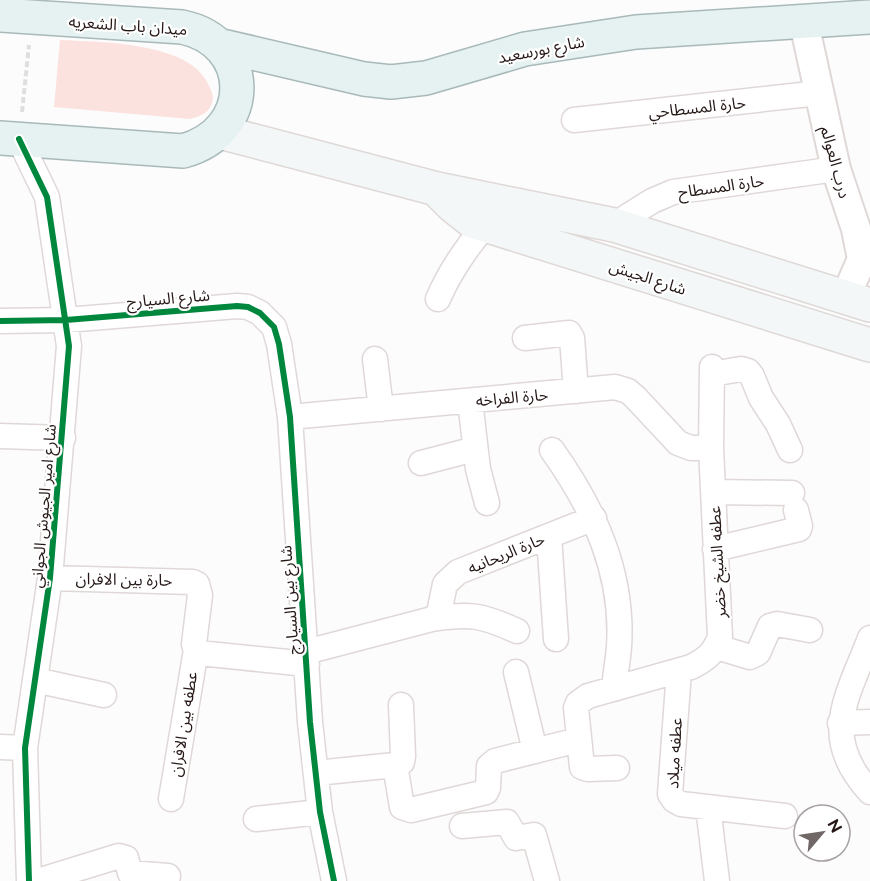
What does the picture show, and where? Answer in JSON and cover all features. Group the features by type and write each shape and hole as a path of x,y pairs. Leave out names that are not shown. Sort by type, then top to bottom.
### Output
{"main road":[{"name":"ميدان باب الشعريه","path":"33,13 182,27 195,30 219,45"},
{"name":"شارع بورسعيد","path":"219,45 391,82 426,78 525,49 603,37 870,17"},
{"path":"10,139 183,151 209,141 220,132 231,115 237,95 233,68 219,45"},
{"name":"شارع الجيش","path":"220,132 437,189 614,225 858,302"},
{"name":"شارع الجيش","path":"437,189 472,221 870,345"}],"street":[{"name":"درب العوالم","path":"804,23 836,169 856,229 862,259 858,302"},
{"name":"حارة المسطاحي","path":"574,120 819,93"},
{"name":"شارع امير الجيوش الجواني","path":"10,139 47,197 69,346 50,578 26,748 29,881"},
{"name":"حارة المسطاح","path":"614,225 651,201 673,192 836,169"},
{"path":"438,299 459,258 485,225"},
{"name":"شارع السيارج","path":"0,321 66,320 237,306 260,313 268,320"},
{"name":"شارع بين السيارج","path":"268,320 274,327 279,344 290,417 316,773 320,812 333,881"},
{"path":"525,338 567,332 572,335 576,391"},
{"path":"375,359 381,409"},
{"name":"عطفه الشيخ خضر","path":"717,647 721,626 711,448 712,370 741,369 748,371 790,450"},
{"name":"حارة الفراخه","path":"290,417 615,387 628,391 678,443 691,448 711,448"},
{"path":"470,401 475,449 487,503"},
{"path":"0,436 63,438"},
{"path":"421,463 475,449"},
{"path":"552,450 575,482 594,518 609,559 617,602 619,645 614,688"},
{"path":"713,492 794,502 800,526 799,529 716,549"},
{"name":"حارة الريحانيه","path":"432,619 439,614 444,584 458,572 594,518"},
{"path":"549,536 556,639"},
{"name":"حارة بين الافران","path":"50,578 193,582 197,584 200,595 194,644 196,650"},
{"path":"196,650 199,653 307,658 432,619 461,615 490,619 517,631"},
{"path":"617,768 584,769 578,740 576,708 578,703 588,696 679,671 706,660 717,647 750,657 758,653 767,628 770,626 777,624 810,630"},
{"path":"870,638 840,723 841,742 847,760 870,792"},
{"name":"عطفه بين الافران","path":"171,799 196,650"},
{"name":"عطفه ميلاد","path":"679,671 670,794 674,800 681,804 785,816"},
{"path":"516,672 535,751"},
{"path":"35,680 104,695"},
{"path":"396,767 402,762 403,756 401,705"},
{"path":"840,723 870,722"},
{"path":"396,767 402,807 411,810 486,792 490,764 578,740"},
{"path":"0,747 26,748"},
{"path":"316,773 392,765 396,767"},
{"path":"708,807 717,881"},
{"path":"256,819 320,812"},
{"path":"462,826 507,822 516,838 534,835 547,881"},
{"path":"38,881 119,856 126,858 130,873 168,876"}],"path":[{"path":"10,139 33,13"}],"shaded area":[{"path":"60,40 141,47 181,59 197,69 207,82 213,99 212,103 205,113 190,119 54,107"}],"cycle path":[{"path":"19,139 47,197 69,346 50,578 25,748 29,881"},
{"path":"0,321 66,320 237,306 248,307 260,313 274,327 279,344 290,417 310,722 320,812 334,881"}]}
